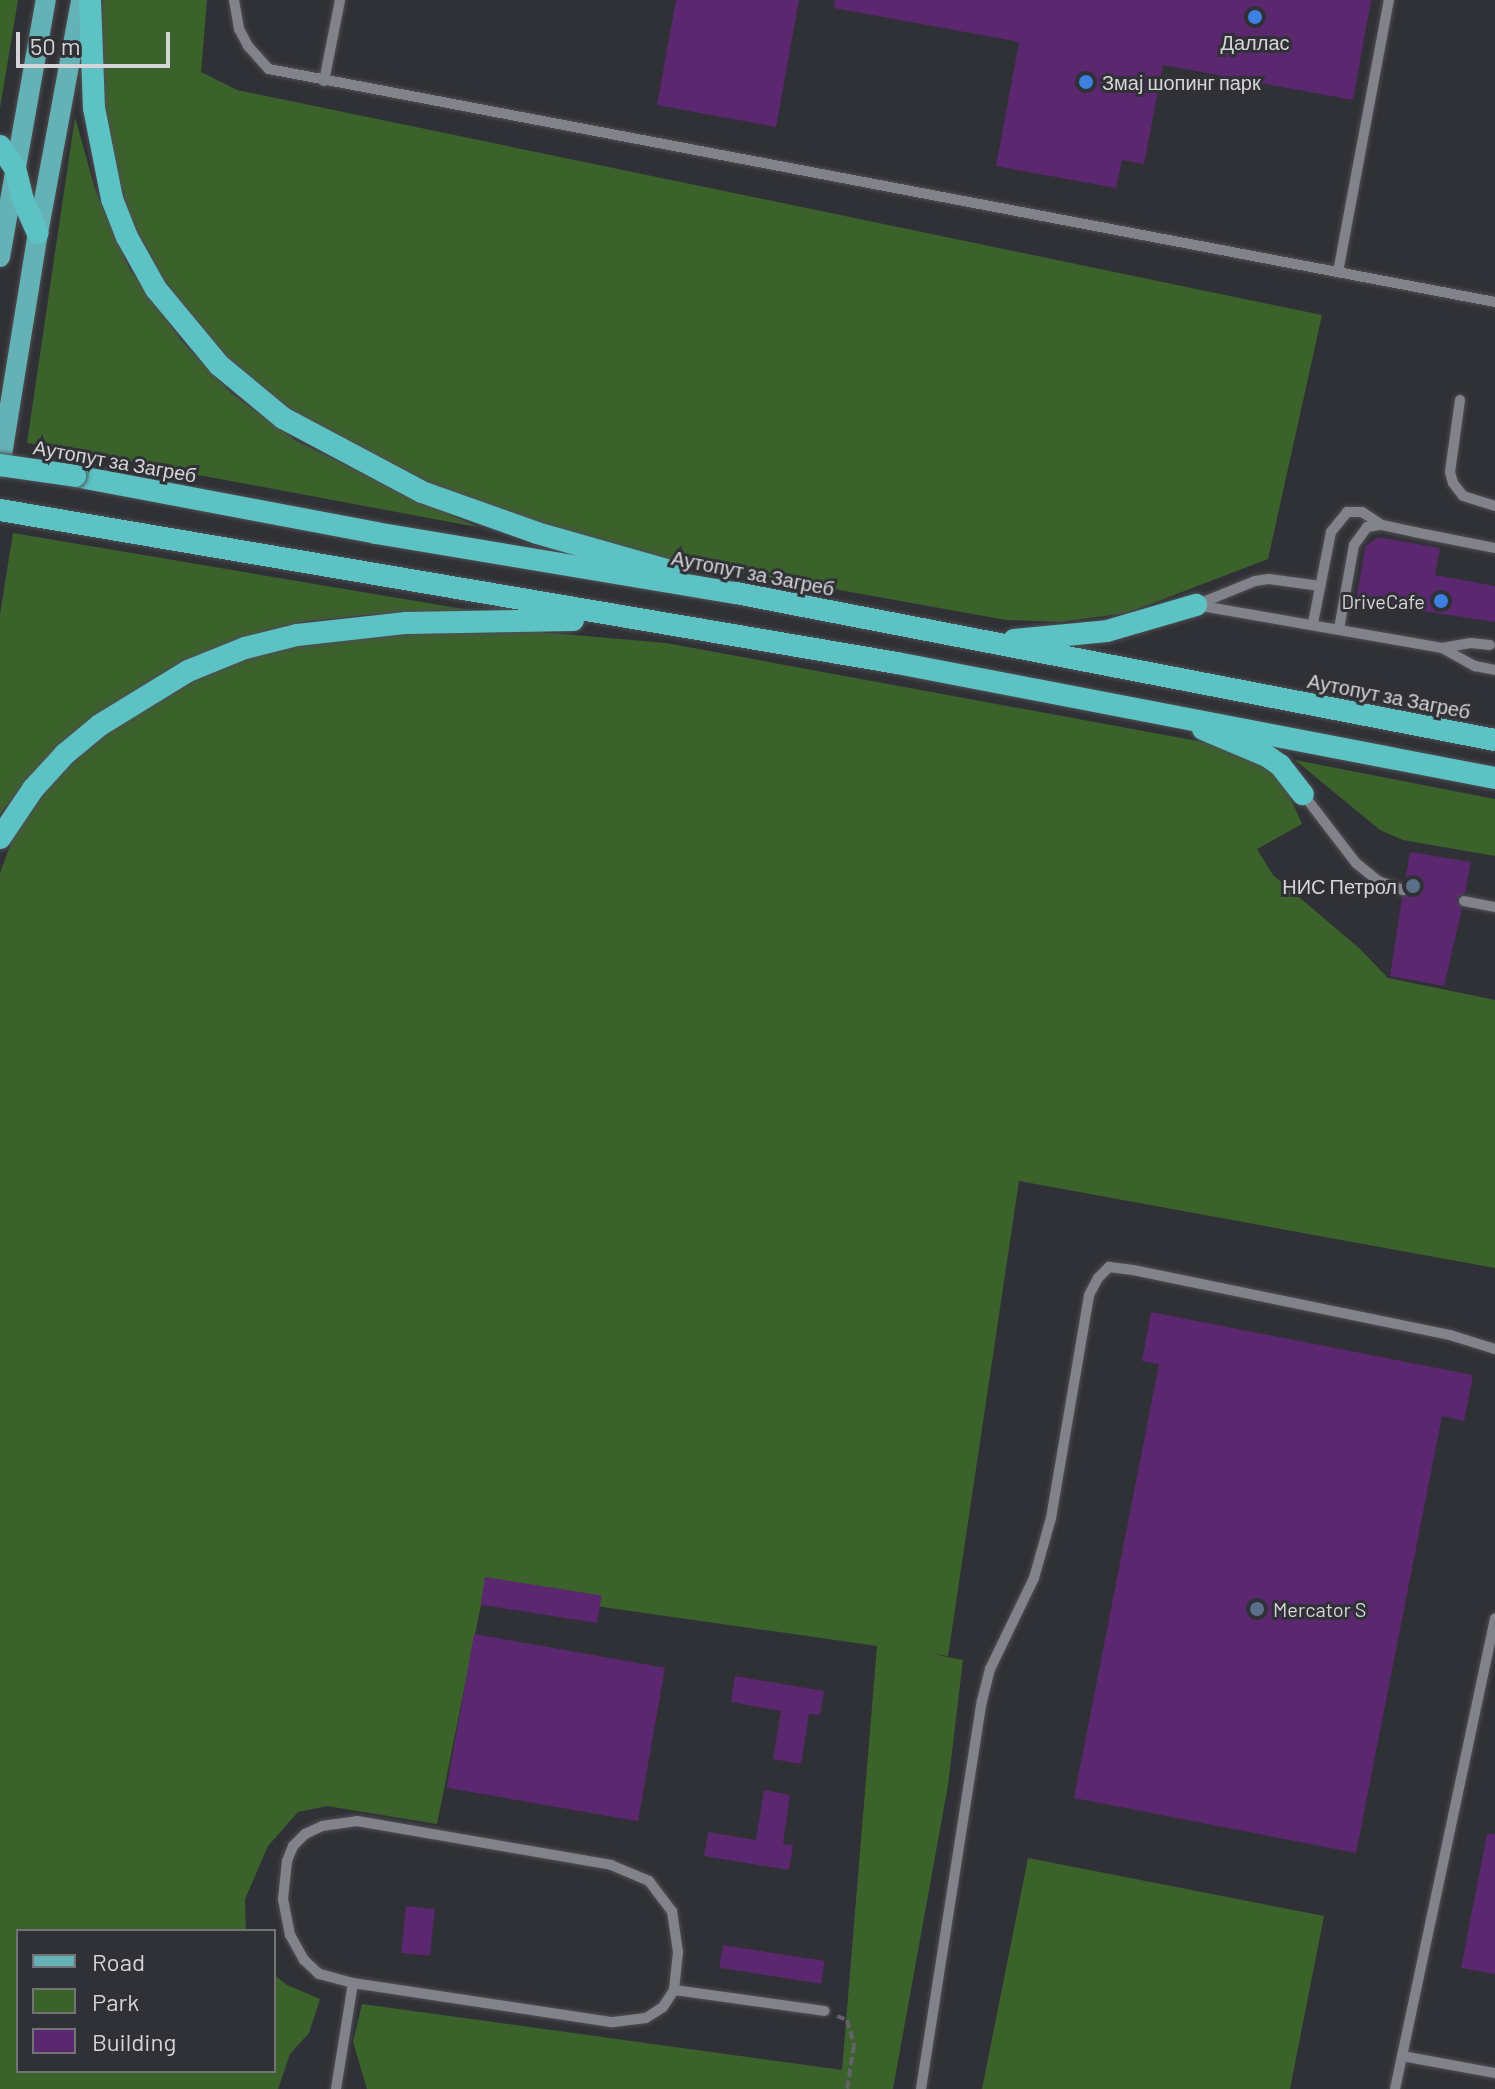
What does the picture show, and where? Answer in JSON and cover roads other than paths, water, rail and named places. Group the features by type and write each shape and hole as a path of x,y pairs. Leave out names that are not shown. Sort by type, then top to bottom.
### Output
{"highway":[{"path":"90,0 94,108 112,199 127,237 175,313 238,383 306,432 435,498 736,593"},
{"path":"0,146 15,168 23,200 38,233"},
{"name":"Аутопут за Загреб","path":"0,466 75,476 376,533 736,593 1495,740"},
{"path":"0,510 1173,714 1495,778"},
{"path":"984,642 1107,631 1196,605"},
{"path":"0,838 33,789 65,754 100,725 188,671 245,648 297,635 406,623 494,618 649,621"},
{"path":"1173,714 1267,756 1286,771 1303,794"}],"main road":[{"path":"0,257 46,0"},
{"path":"0,466 38,233 81,0"}],"lane":[{"path":"234,0 239,29 257,60 269,69 1495,302"},
{"path":"324,81 340,0"},
{"path":"1338,272 1389,0"},
{"path":"1460,400 1450,472 1453,483 1463,496 1495,506"},
{"path":"1313,623 1331,532 1340,518 1347,512 1362,512 1382,525"},
{"path":"1339,629 1354,545 1367,527 1382,525 1495,548"},
{"path":"1196,605 1255,581 1321,586"},
{"path":"1196,605 1313,623 1442,648 1475,666 1495,670"},
{"path":"1442,648 1471,643 1490,645"},
{"path":"1303,794 1356,863 1378,881 1403,890"},
{"path":"1464,901 1495,907"},
{"path":"921,2089 982,1701 990,1669 1034,1578 1051,1518 1089,1295 1098,1278 1109,1267 1133,1270 1450,1335 1495,1349"},
{"path":"1395,2089 1495,1618"},
{"path":"357,1821 611,1865 649,1881 672,1911 678,1952 674,1990 663,2007 646,2018 611,2022 353,1983 319,1974 304,1960 290,1935 283,1899 287,1861 293,1846 305,1834 322,1826 357,1821"},
{"path":"336,2089 353,1983"},
{"path":"674,1990 825,2011"},
{"path":"1402,2056 1495,2073"}],"place":[{"name":"Даллас","path":"1255,17"},
{"name":"Змај шопинг парк","path":"1086,82"},
{"name":"DriveCafe","path":"1441,601"},
{"name":"НИС Петрол","path":"1413,886"},
{"name":"Mercator S","path":"1257,1609"}]}
